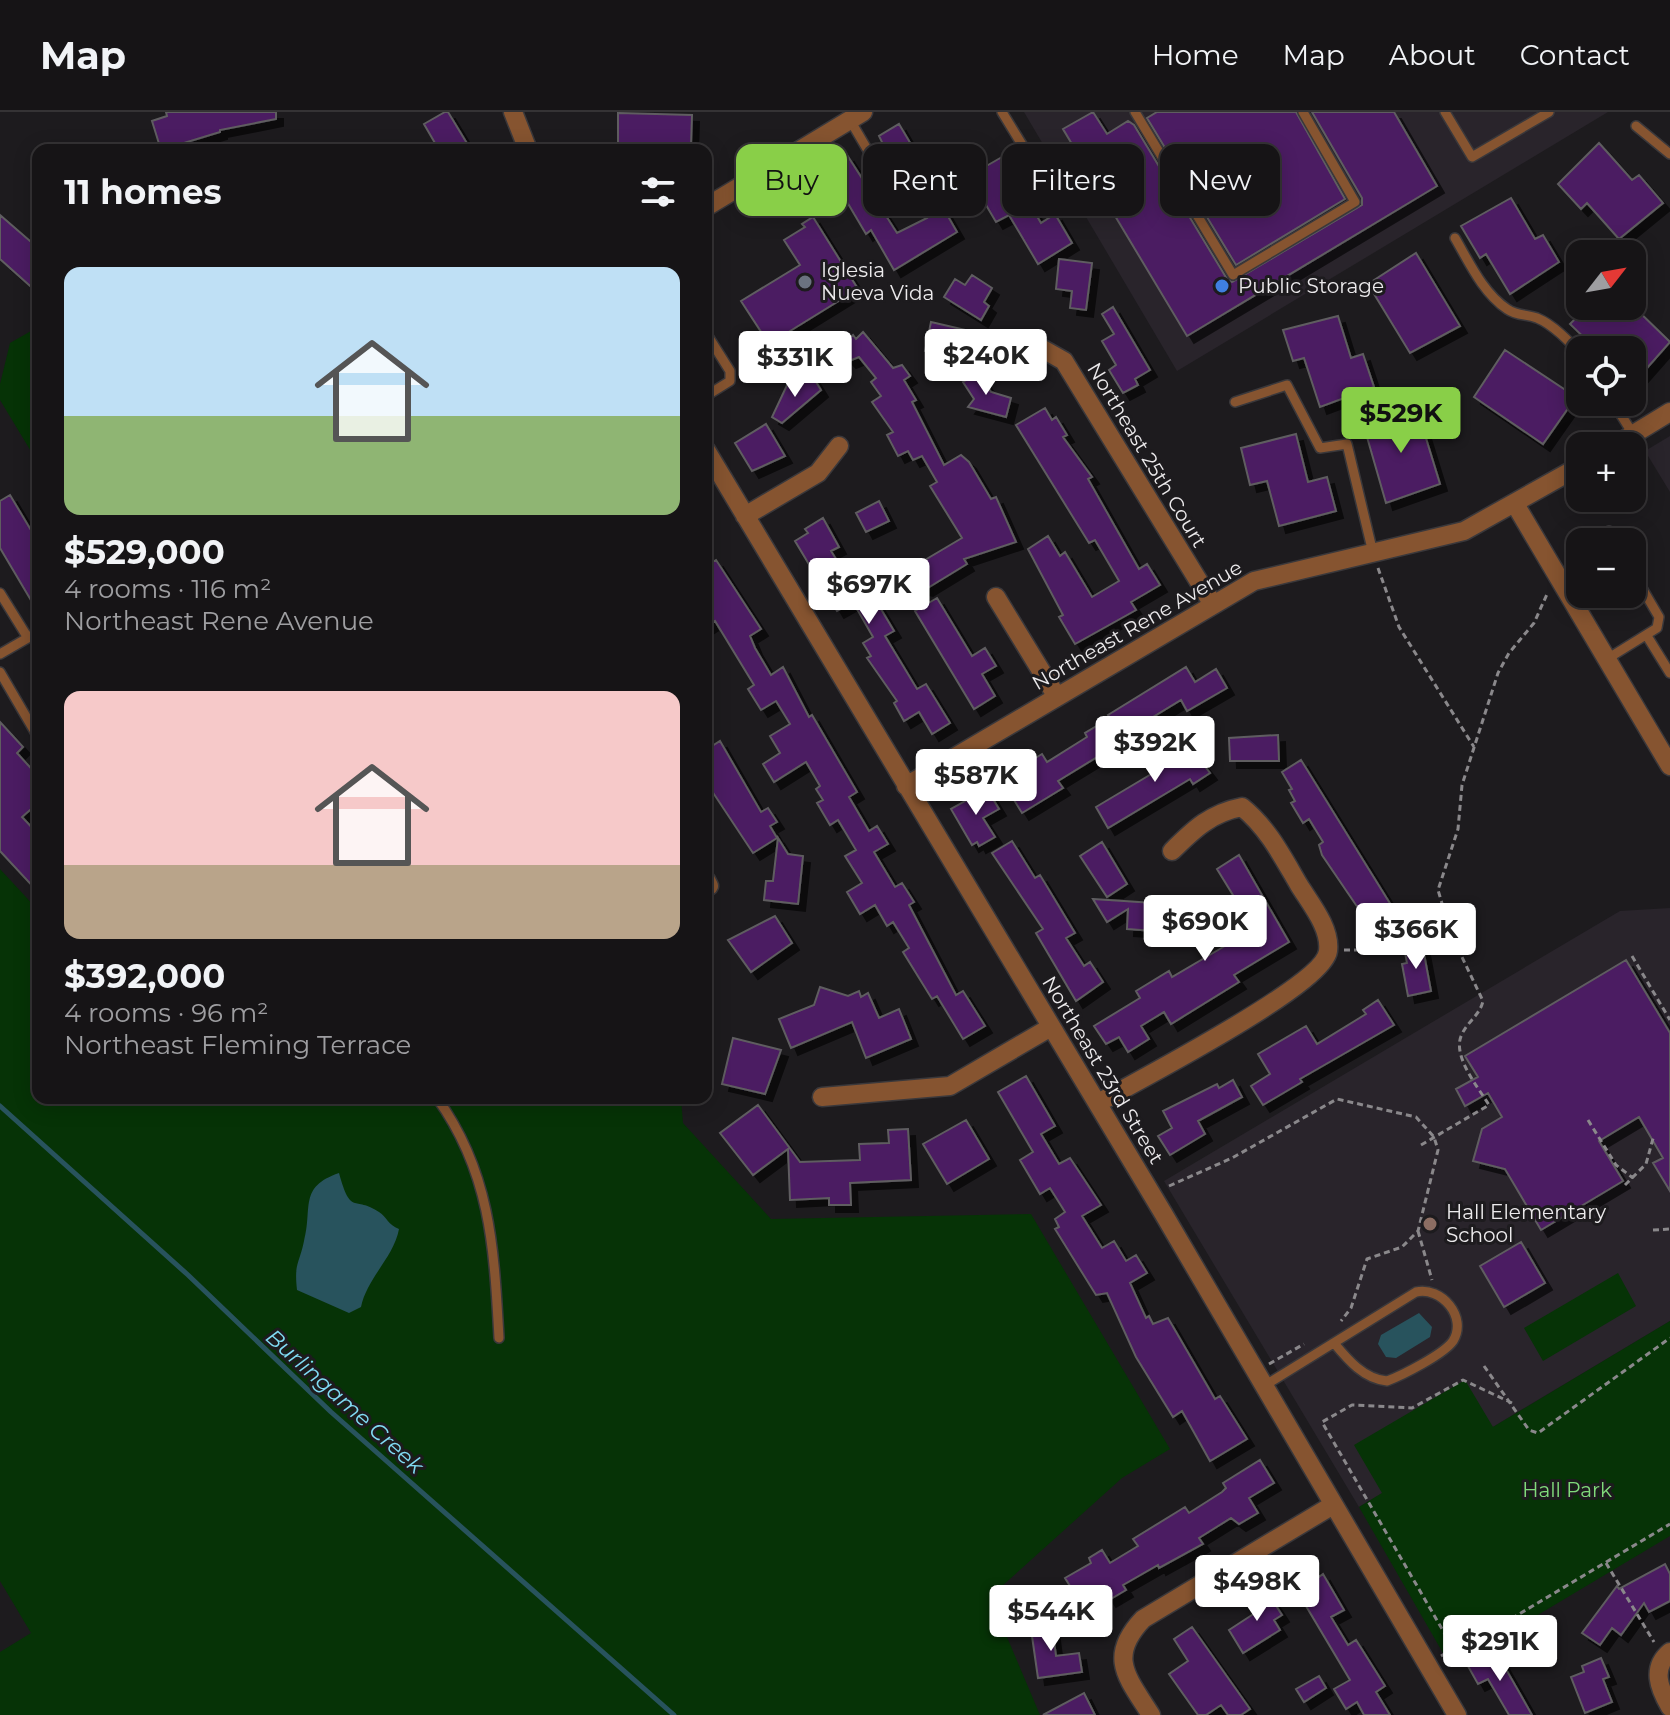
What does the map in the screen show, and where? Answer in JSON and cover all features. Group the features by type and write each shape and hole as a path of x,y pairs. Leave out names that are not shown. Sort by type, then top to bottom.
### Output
{"street":[{"path":"513,112 526,144"},
{"path":"712,203 856,116"},
{"name":"Northeast 25th Court","path":"1032,343 1064,361 1212,603"},
{"path":"1636,432 1670,412"},
{"path":"745,516 818,473 839,446"},
{"name":"Northeast 23rd Street","path":"712,460 1098,1103 1457,1715"},
{"name":"Northeast Rene Avenue","path":"906,786 1254,581 1464,531 1566,474"},
{"path":"1515,504 1669,761"},
{"path":"996,597 1057,697"},
{"path":"1098,1103 1290,992 1320,968 1328,950 1323,924 1272,839 1242,807 1220,811 1200,823 1172,851"},
{"path":"822,1097 950,1086 1051,1027"},
{"path":"1151,1715 1127,1677 1123,1658 1126,1637 1143,1619 1333,1505"},
{"path":"1663,1659 1658,1681 1670,1707"}],"lane":[{"path":"1002,112 1022,144"},
{"path":"1135,112 1233,275 1355,202 1303,112"},
{"path":"1445,112 1472,157 1549,112"},
{"path":"1522,112 1529,124"},
{"path":"856,116 870,144"},
{"path":"1636,126 1670,154"},
{"path":"1455,238 1482,283 1503,307 1517,315 1538,319 1566,340"},
{"path":"712,342 730,371 730,381 712,392"},
{"path":"1235,402 1287,385 1320,448 1347,444 1373,553"},
{"path":"0,593 28,638"},
{"path":"1607,659 1657,628 1659,617 1646,595"},
{"path":"0,654 32,636"},
{"path":"1647,636 1670,673"},
{"path":"0,672 32,727"},
{"path":"440,1104 475,1167 491,1223 499,1338"},
{"path":"1260,1379 1334,1343 1416,1292 1435,1292 1453,1312 1455,1337 1449,1345 1398,1377 1377,1380 1358,1369 1334,1343"}],"path":[{"path":"1373,553 1399,627 1475,749"},
{"path":"1421,1145 1489,1105 1463,1060 1459,1047 1462,1033 1483,1005 1482,998 1463,962 1438,890 1456,838 1458,803 1498,673 1509,653 1534,623 1556,573"},
{"path":"1328,950 1364,950 1441,905"},
{"path":"1632,956 1670,1020"},
{"path":"1151,1194 1232,1158 1337,1099 1416,1117 1434,1137 1437,1157 1418,1231 1435,1292"},
{"path":"1588,1120 1616,1165 1633,1178"},
{"path":"1625,1185 1646,1164 1654,1135"},
{"path":"1646,1164 1653,1163"},
{"path":"1653,1230 1670,1229"},
{"path":"1332,1328 1348,1314 1367,1259 1402,1247 1418,1231"},
{"path":"1260,1379 1314,1338"},
{"path":"1484,1366 1529,1430 1545,1432 1670,1338"},
{"path":"1512,1403 1463,1380 1412,1408 1352,1405 1322,1422 1445,1637 1454,1644 1474,1641 1670,1524"},
{"path":"1606,1563 1663,1659"}],"shaded area":[{"name":"Public Storage","path":"1024,112 1608,112 1177,371 1085,216 1144,216 1144,144 1043,144"},
{"path":"1670,436 1670,492 1646,453"},
{"name":"Hall Elementary School","path":"1670,908 1670,1321 1359,1507 1164,1181 1620,911"}],"green space":[{"path":"32,330 32,453 0,400 0,384 10,343"},
{"path":"0,869 32,904 32,1104 681,1104 683,1123 771,1219 1031,1214 1170,1449 1122,1478 990,1597 1040,1715 0,1715 0,1652 31,1633 0,1581"},
{"path":"1618,1273 1636,1306 1543,1361 1524,1328"},
{"name":"Hall Park","path":"1670,1321 1670,1536 1451,1667 1359,1507 1382,1493 1354,1445 1465,1380 1493,1427"}],"water":[{"path":"339,1173 350,1200 371,1207 399,1229 392,1249 364,1296 361,1307 349,1313 297,1290 296,1281 312,1192 326,1179"},
{"path":"1419,1313 1432,1327 1430,1337 1396,1358 1386,1357 1378,1344 1381,1335"}],"building":[{"path":"166,112 276,112 276,119 220,130 181,144 159,144 152,121 167,116"},
{"path":"448,112 467,144 436,144 424,124"},
{"path":"1093,112 1107,134 1128,121 1134,125 1160,168 1160,216 1189,216 1227,279 1232,282 1362,205 1362,198 1312,112 1394,112 1437,186 1187,336 1115,216 1144,216 1144,144 1072,144 1063,129"},
{"path":"1157,112 1296,112 1345,199 1236,265 1206,216 1280,216 1280,144 1163,144 1147,118"},
{"path":"618,113 692,115 691,144 618,143"},
{"path":"899,124 911,144 883,144 879,136"},
{"path":"1599,143 1632,180 1639,175 1663,203 1619,239 1587,203 1581,209 1558,184"},
{"path":"847,155 863,180 863,216 886,216 897,233 927,218 948,216 957,232 894,270 871,230 866,234 847,202"},
{"path":"1002,157 1002,216 1007,216 996,222 986,205 986,166"},
{"path":"1511,198 1535,239 1543,235 1559,262 1510,294 1486,254 1480,258 1461,226"},
{"path":"0,215 32,243 32,288 0,259"},
{"path":"1010,216 1037,216 1041,223 1056,216 1072,243 1038,264"},
{"name":"Iglesia Nueva Vida","path":"813,217 858,289 769,344 741,301 800,265 784,240 805,227 802,224"},
{"path":"1416,253 1460,326 1410,353 1368,284"},
{"path":"1059,259 1092,263 1086,310 1070,308 1072,291 1056,289"},
{"path":"972,275 992,288 984,302 989,306 981,320 944,297 955,279 965,285"},
{"path":"1113,307 1150,370 1135,379 1138,385 1123,393 1109,370 1116,365 1102,341 1114,334 1102,314"},
{"path":"1338,316 1351,358 1363,354 1374,387 1320,407 1304,358 1293,361 1283,330"},
{"path":"1646,319 1670,342 1646,369 1646,336 1582,336 1570,324 1574,320"},
{"path":"931,322 974,332 970,349 957,346 953,367 930,362 932,352 925,351"},
{"path":"863,332 893,368 902,365 910,376 904,380 916,400 912,402 944,465 961,455 969,462 991,499 996,497 1016,542 964,559 967,564 926,589 887,580 891,562 913,567 962,538 930,486 937,482 922,456 913,460 908,451 898,456 887,435 893,432 872,402 881,396 871,382 876,378 859,357 849,361 837,348 853,335 856,339"},
{"path":"1505,350 1566,390 1566,411 1543,444 1474,397"},
{"path":"979,373 991,392 1011,398 1006,417 968,407 974,399 963,382"},
{"path":"813,377 821,390 782,423 772,417 789,381 798,386"},
{"path":"1045,408 1052,420 1056,417 1067,435 1063,437 1092,477 1088,479 1139,569 1147,564 1160,585 1131,602 1136,610 1075,644 1028,549 1048,536 1060,556 1065,552 1092,597 1119,581 1095,540 1089,543 1016,425"},
{"path":"1417,409 1440,484 1386,503 1363,423"},
{"path":"766,424 785,456 752,471 735,443"},
{"path":"1296,434 1308,482 1327,477 1336,511 1279,526 1267,481 1250,485 1241,448"},
{"path":"10,495 32,532 32,602 0,548 0,501"},
{"path":"879,501 889,521 866,532 856,513"},
{"path":"823,518 839,547 831,551 849,580 860,574 894,631 885,636 917,689 926,684 950,723 932,734 919,712 904,721 894,703 897,701 867,658 871,656 863,643 873,637 853,602 837,611 795,541 808,533 805,529"},
{"path":"716,560 761,629 750,636 771,675 783,667 809,717 812,715 857,792 849,797 869,831 877,826 888,844 874,852 895,887 902,883 914,902 909,905 956,995 963,991 985,1026 963,1039 937,996 932,999 903,952 909,948 893,922 887,926 875,905 860,914 847,892 862,883 845,856 856,850 838,820 830,825 817,803 823,800 816,789 820,786 806,762 774,782 763,764 780,753 770,736 790,724 776,701 761,710 748,689 754,685 715,621 712,623 712,562"},
{"path":"937,598 972,656 985,648 996,666 982,674 995,696 974,709 915,611"},
{"path":"1186,667 1195,682 1216,669 1227,688 1187,711 1181,700 1117,739 1120,743 1058,781 1063,788 1022,813 1011,795 1033,781 1024,765 1042,754 1047,762 1087,737 1085,733 1110,718 1108,715"},
{"path":"0,722 23,747 17,753 32,769 32,808 22,817 32,828 32,886 0,851"},
{"path":"1278,735 1279,761 1230,761 1229,738"},
{"path":"1184,739 1210,773 1193,784 1190,779 1108,828 1096,807 1153,773 1151,770 1175,755 1170,747"},
{"path":"720,741 761,812 768,808 777,822 770,826 777,838 753,853 712,791 712,746"},
{"path":"1301,760 1399,918 1383,928 1377,928 1368,913 1364,915 1356,905 1322,855 1319,845 1323,842 1309,819 1303,823 1291,803 1295,801 1289,790 1292,789 1282,772"},
{"path":"987,789 999,809 983,818 995,837 979,846 977,842 972,845 951,809"},
{"path":"778,838 788,854 803,856 798,904 764,900 766,881 773,881"},
{"path":"1012,841 1035,878 1040,875 1075,933 1066,938 1084,966 1090,962 1103,982 1076,1001 1036,933 1043,929 992,853"},
{"path":"1102,842 1127,884 1107,897 1080,856"},
{"path":"1239,855 1289,942 1234,975 1239,982 1171,1024 1164,1012 1141,1026 1149,1039 1128,1052 1119,1037 1106,1044 1094,1026 1140,998 1136,991 1169,971 1172,977 1230,943 1213,914 1236,900 1217,869"},
{"path":"1093,899 1184,905 1182,933 1127,929 1128,909 1107,922"},
{"path":"775,916 792,943 751,972 728,940"},
{"path":"1422,943 1431,991 1408,996 1402,964 1407,963 1404,947"},
{"path":"1626,960 1670,1033 1670,1191 1653,1163 1663,1158 1639,1117 1599,1141 1623,1181 1541,1230 1505,1169 1473,1161 1482,1129 1502,1117 1488,1093 1465,1106 1456,1089 1478,1077 1465,1056"},
{"path":"820,987 848,996 859,991 861,997 868,993 879,1018 899,1009 911,1039 866,1058 852,1022 791,1048 779,1019 814,1005"},
{"path":"1378,1000 1394,1025 1300,1079 1302,1082 1263,1105 1251,1086 1270,1074 1258,1054 1306,1026 1317,1044 1366,1014 1363,1010"},
{"path":"733,1038 781,1050 765,1094 722,1084"},
{"path":"1026,1076 1055,1126 1041,1134 1059,1164 1070,1158 1101,1205 1082,1216 1102,1248 1114,1241 1126,1261 1136,1255 1147,1273 1130,1283 1146,1318 1149,1316 1153,1324 1168,1318 1215,1399 1220,1396 1247,1439 1210,1461 1182,1411 1173,1417 1136,1357 1107,1293 1096,1295 1055,1229 1059,1227 1055,1219 1065,1212 1050,1188 1040,1194 1020,1160 1033,1152 998,1092"},
{"path":"1233,1080 1242,1097 1198,1121 1205,1134 1170,1155 1158,1136 1172,1128 1163,1111 1217,1084 1219,1088"},
{"path":"758,1105 800,1162 860,1160 859,1144 889,1143 888,1130 908,1129 911,1180 850,1183 851,1205 829,1205 829,1198 790,1200 788,1149 753,1175 720,1133"},
{"path":"966,1120 989,1159 947,1184 923,1144"},
{"path":"1521,1242 1545,1283 1504,1307 1480,1266"},
{"path":"1260,1460 1274,1483 1249,1498 1258,1513 1239,1524 1231,1518 1199,1538 1203,1544 1123,1585 1126,1590 1109,1600 1102,1589 1080,1602 1065,1578 1091,1563 1089,1558 1102,1550 1110,1563 1138,1546 1133,1539 1185,1507 1189,1513 1222,1492 1226,1488 1223,1483"},
{"path":"1309,1561 1319,1577 1323,1574 1344,1610 1331,1617 1348,1645 1356,1640 1385,1686 1376,1692 1390,1715 1364,1715 1357,1702 1346,1709 1334,1689 1350,1680 1287,1574"},
{"path":"1665,1564 1670,1574 1670,1601 1649,1612 1644,1603 1621,1635 1612,1628 1600,1645 1582,1633 1617,1586 1619,1589"},
{"path":"1266,1590 1282,1615 1274,1620 1280,1630 1243,1653 1229,1630 1255,1613 1248,1601"},
{"path":"1051,1619 1056,1656 1079,1653 1082,1672 1038,1678 1030,1622"},
{"path":"1192,1627 1250,1709 1241,1715 1228,1715 1221,1705 1206,1715 1198,1715 1169,1674 1188,1661 1174,1639"},
{"path":"1495,1650 1532,1715 1509,1715 1488,1679 1478,1684 1468,1666"},
{"path":"1601,1658 1609,1677 1603,1679 1612,1702 1585,1713 1571,1677 1584,1672 1582,1666"},
{"path":"1319,1676 1326,1688 1304,1702 1296,1689"},
{"path":"1084,1693 1095,1715 1043,1715"}],"waterway":[{"name":"Burlingame Creek","path":"0,1106 188,1275 331,1412 674,1715"}],"place":[{"name":"Iglesia Nueva Vida","path":"805,282"},
{"name":"Public Storage","path":"1222,286"},
{"name":"Hall Elementary School","path":"1430,1224"}]}
